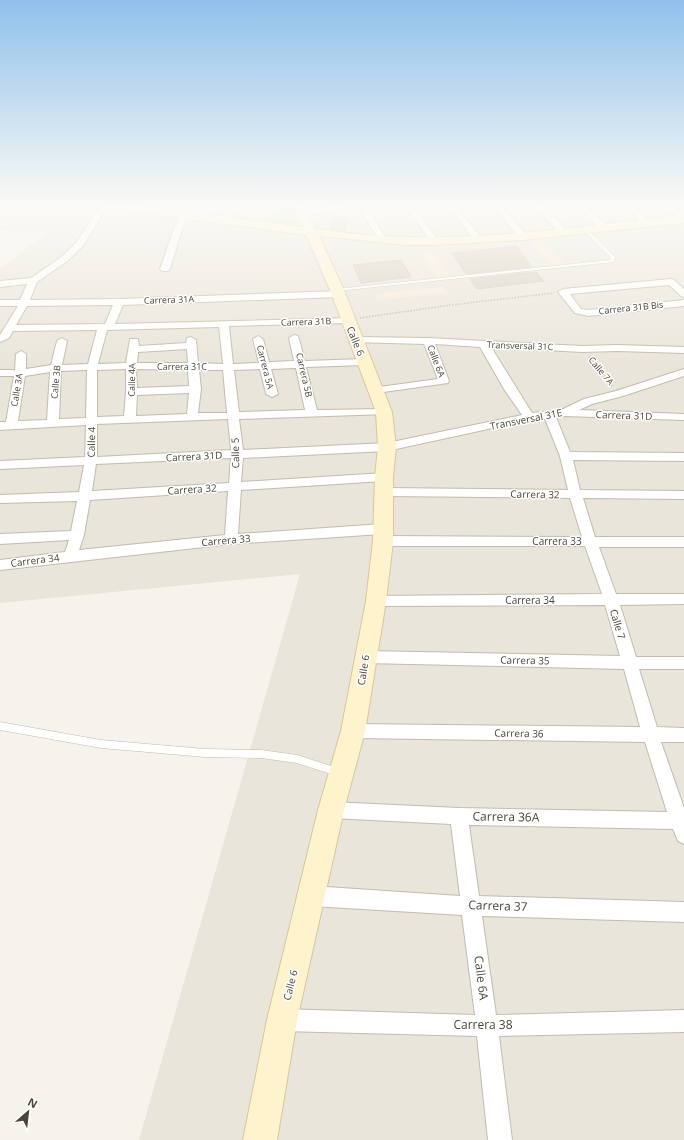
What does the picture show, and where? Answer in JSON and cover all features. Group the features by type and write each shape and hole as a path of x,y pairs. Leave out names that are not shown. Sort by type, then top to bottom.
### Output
{"street":[{"path":"0,284 32,281 64,259"},
{"path":"165,269 168,259"},
{"name":"Calle 6","path":"260,1140 282,1020 331,810 354,731 365,656 376,601 383,535 387,447 384,412 338,292 323,259"},
{"path":"0,339 5,336 24,303 32,281"},
{"path":"563,292 671,282 684,296"},
{"name":"Carrera 31A","path":"0,303 119,302 338,292"},
{"name":"Carrera 31B Bis","path":"563,292 578,311 588,313 684,296"},
{"name":"Calle 4","path":"70,556 77,534 91,461 92,368 106,327 119,302"},
{"name":"Carrera 31B","path":"10,328 224,324 352,330"},
{"name":"Calle 5","path":"224,324 237,454 231,539"},
{"name":"Transversal 31C","path":"352,330 428,341 484,345 582,349 617,348 684,350"},
{"name":"Carrera 5B","path":"294,338 302,364 312,414"},
{"name":"Carrera 5A","path":"258,339 272,394"},
{"name":"Calle 3B","path":"53,424 56,368 62,341"},
{"name":"Calle 6A","path":"376,390 444,381 428,341"},
{"name":"Calle 4A","path":"130,419 132,392 131,366 134,345 192,343 192,367"},
{"path":"484,345 510,389 529,417"},
{"name":"Calle 3A","path":"6,426 20,373 21,354"},
{"name":"Carrera 31C","path":"0,373 20,373 56,368 131,366 192,367 365,362"},
{"path":"192,367 195,389 192,416"},
{"name":"Transversal 31E","path":"387,447 529,417 556,414 588,402 619,394 684,372"},
{"path":"132,392 195,389"},
{"path":"6,426 192,416 233,417 384,412"},
{"name":"Carrera 31D","path":"556,414 684,417"},
{"name":"Calle 7","path":"556,414 575,494 590,542 611,599 651,736 682,828"},
{"name":"Carrera 31D","path":"0,465 387,447"},
{"path":"566,456 684,457"},
{"name":"Carrera 32","path":"0,499 84,496 234,486 385,484 575,494 684,495"},
{"path":"0,539 77,534"},
{"name":"Carrera 33","path":"70,556 231,539 383,535 590,542 684,542"},
{"name":"Carrera 34","path":"0,565 70,556"},
{"name":"Carrera 34","path":"376,601 611,599 684,600"},
{"name":"Carrera 35","path":"365,656 630,663 684,662"},
{"name":"Carrera 36","path":"354,731 651,736 684,735"},
{"name":"Carrera 36A","path":"331,810 682,828"},
{"name":"Calle 6A","path":"459,816 487,1026 500,1140"},
{"name":"Carrera 37","path":"312,896 471,906 684,912"},
{"name":"Carrera 38","path":"282,1020 487,1026 684,1021"}],"lane":[{"path":"338,292 612,261 613,259"},
{"path":"0,726 101,744 205,753 261,754 297,759 341,773"}],"path":[{"path":"352,330 451,305 563,292"},
{"name":"Calle 7A","path":"582,349 619,394"}],"shaded area":[{"path":"12,259 684,259 684,1140 139,1140 300,574 0,603 0,267"},
{"path":"424,259 438,259 450,276 436,277"},
{"path":"544,259 561,259 565,263 550,265"},
{"path":"443,287 447,293 378,300 375,294"}],"building":[{"path":"456,259 526,259 532,267 466,274"},
{"path":"401,260 411,277 361,283 353,265"},
{"path":"536,272 544,281 477,289 470,279"}]}
